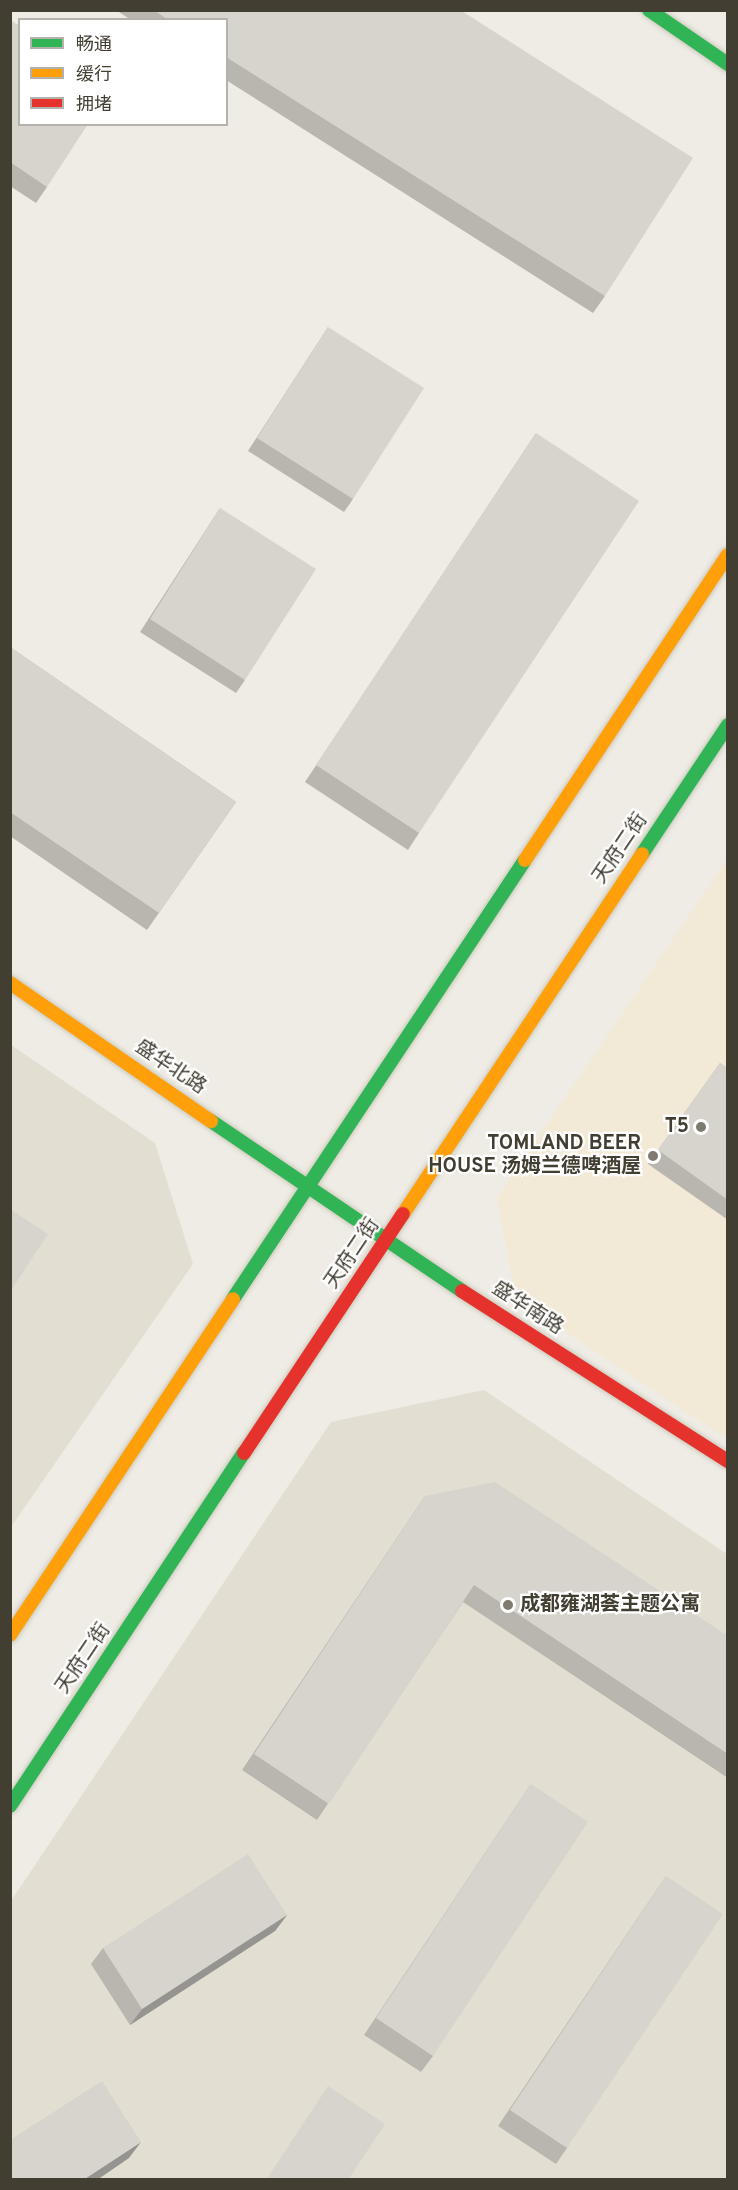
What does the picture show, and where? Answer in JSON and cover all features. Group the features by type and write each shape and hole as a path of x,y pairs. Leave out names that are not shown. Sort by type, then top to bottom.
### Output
{"main road":[{"path":"649,10 728,64"},
{"path":"10,1635 728,555"},
{"name":"天府二街","path":"10,1806 728,724"},
{"name":"盛华北路","path":"10,983 308,1186"},
{"name":"盛华南路","path":"308,1186 385,1242 728,1461"}],"shaded area":[{"path":"727,860 727,1439 516,1299 497,1198"},
{"path":"11,1045 155,1143 193,1264 11,1527"},
{"path":"484,1390 727,1554 727,2179 11,2180 11,1901 331,1422"}],"building":[{"path":"154,10 460,10 693,158 605,296 228,58 228,18 165,18"},
{"path":"10,20 18,25 18,126 87,126 47,187 10,162"},
{"path":"328,327 424,388 353,499 257,438"},
{"path":"536,433 639,501 419,833 316,765"},
{"path":"220,508 316,569 245,680 150,619"},
{"path":"10,647 236,802 159,913 10,812"},
{"name":"T5","path":"720,1063 728,1069 728,1200 658,1150"},
{"path":"10,1209 48,1234 10,1292"},
{"path":"495,1482 728,1636 728,1754 474,1585 329,1804 254,1754 425,1496"},
{"path":"531,1784 588,1822 433,2056 376,2018"},
{"path":"248,1854 287,1915 142,2009 103,1948"},
{"path":"666,1876 723,1914 567,2148 510,2110"},
{"path":"102,2081 141,2142 83,2180 10,2180 10,2140"},
{"path":"328,2086 385,2124 348,2180 266,2180"}],"traffic: fast":[{"path":"649,10 728,64"},
{"path":"642,854 728,725"},
{"path":"233,1299 525,860"},
{"path":"211,1121 462,1291"},
{"path":"10,1806 244,1453"}],"traffic: slow":[{"path":"525,860 728,555"},
{"path":"403,1214 642,854"},
{"path":"10,983 211,1121"},
{"path":"10,1635 233,1299"}],"traffic: jam":[{"path":"244,1453 403,1214"},
{"path":"462,1291 728,1461"}],"place":[{"name":"T5","path":"701,1127"},
{"name":"TOMLAND BEER HOUSE 汤姆兰德啤酒屋","path":"653,1156"},
{"name":"成都雍湖荟主题公寓","path":"508,1605"}]}
